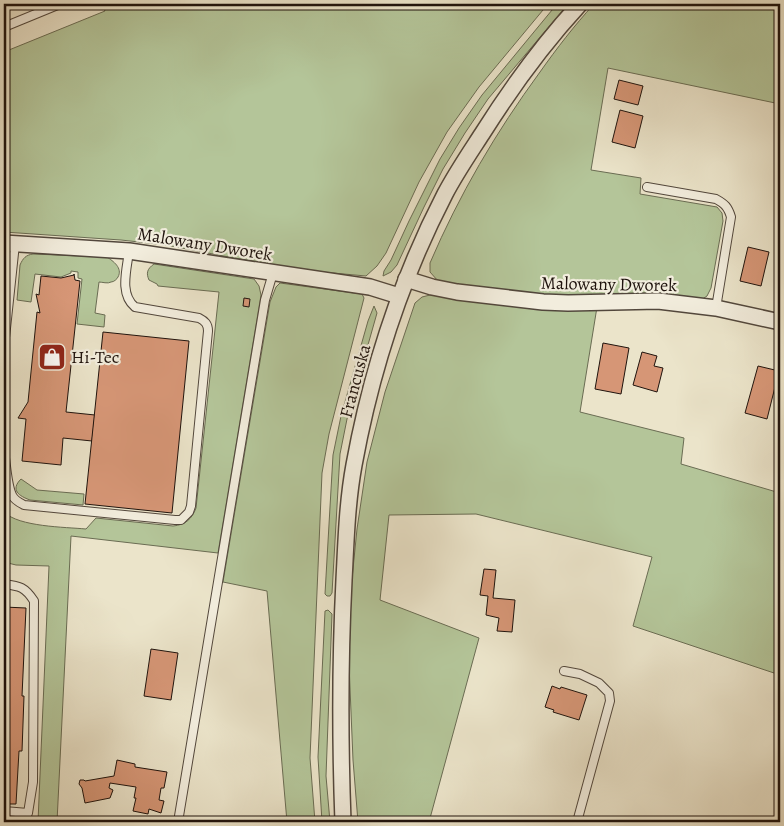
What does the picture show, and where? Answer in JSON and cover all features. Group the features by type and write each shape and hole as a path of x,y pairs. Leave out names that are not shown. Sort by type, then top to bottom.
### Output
{"street":[{"name":"Francuska","path":"343,822 340,710 346,529 353,467 384,343 406,279 445,194 462,164 505,97 580,4"},
{"name":"Malowany Dworek","path":"10,244 129,251 370,288 400,296"},
{"name":"Malowany Dworek","path":"406,279 457,292 542,302 658,301 716,308 780,322"}],"lane":[{"path":"4,27 60,4"},
{"path":"647,187 716,199 724,203 729,210 731,217 716,308"},
{"path":"4,347 10,244"},
{"path":"4,451 12,496 24,505 175,520 181,520 189,512 204,380 208,325 199,318 135,307 131,304 127,295 126,283 129,251"},
{"path":"178,822 265,300 272,273"},
{"path":"4,584 19,586 28,592 34,601 33,782 28,812 4,811"},
{"path":"564,671 580,674 599,683 609,692 610,701 577,822"}],"green space":[{"path":"102,4 548,4 479,87 447,132 419,182 386,253 377,266 366,276 311,271 166,245 4,232 4,52 105,11"},
{"path":"557,4 568,4 488,99 443,169 397,265 391,272 383,276 440,159 459,128 482,95"},
{"path":"594,4 780,4 780,104 608,68 591,170 641,178 640,194 717,207 722,213 723,221 711,288 707,296 701,300 544,297 462,288 438,281 430,272 430,263 453,213 479,164 540,72"},
{"path":"33,254 107,257 114,263 119,271 117,279 110,283 99,282 95,313 105,315 104,327 77,324 82,279 78,278 78,272 71,271 71,273 61,277 35,274 31,302 17,300 20,265 25,257"},
{"path":"154,264 254,279 259,286 261,295 218,553 71,536 57,822 38,822 49,566 16,565 4,562 4,512 20,521 55,527 86,529 96,518 173,526 184,523 192,515 196,508 219,292 158,286 149,280 148,275 149,269"},
{"path":"280,283 362,294 364,298 329,434 322,473 310,758 315,822 287,822 267,591 223,582 270,302 276,287"},
{"path":"430,295 597,307 580,412 684,438 681,464 780,493 780,675 633,626 652,557 476,514 389,515 380,600 479,638 429,822 358,822 349,664 351,589 357,529 367,462 385,392 415,303 422,297"},
{"path":"374,306 377,313 347,419 340,454 332,593 330,596 327,596 325,594 333,455 341,416"},
{"path":"21,479 37,490 84,494 83,505 30,500 17,492 16,486"},
{"path":"328,610 332,614 326,776 330,822 322,822 318,757 325,611"}],"building":[{"path":"619,80 643,86 638,105 614,99"},
{"path":"620,110 643,116 635,148 612,142"},
{"path":"748,247 769,252 761,286 740,281"},
{"name":"Hi-Tec","path":"74,274 75,280 80,281 66,412 95,415 92,441 63,438 61,465 22,461 26,419 18,418 28,402 37,312 40,313 36,294 39,295 41,276 61,278"},
{"path":"244,298 250,299 249,307 243,306"},
{"path":"103,332 189,341 172,513 85,504"},
{"path":"603,343 629,348 621,394 595,389"},
{"path":"642,352 657,356 654,366 663,368 657,392 633,385"},
{"path":"758,366 779,371 767,419 745,413"},
{"path":"484,569 496,570 493,598 515,600 512,632 497,631 499,618 486,615 488,596 480,595"},
{"path":"4,607 26,608 22,696 24,696 22,751 19,751 16,804 4,804"},
{"path":"151,649 178,653 171,700 144,696"},
{"path":"552,686 587,695 579,720 553,712 554,710 545,707"},
{"path":"117,760 135,764 135,767 167,772 164,788 161,788 159,800 164,801 161,813 149,809 148,814 133,811 136,787 110,783 109,788 113,790 110,798 85,803 82,788 79,784 80,780 85,781 114,776"}],"place":[{"name":"Hi-Tec","path":"52,357"}]}
